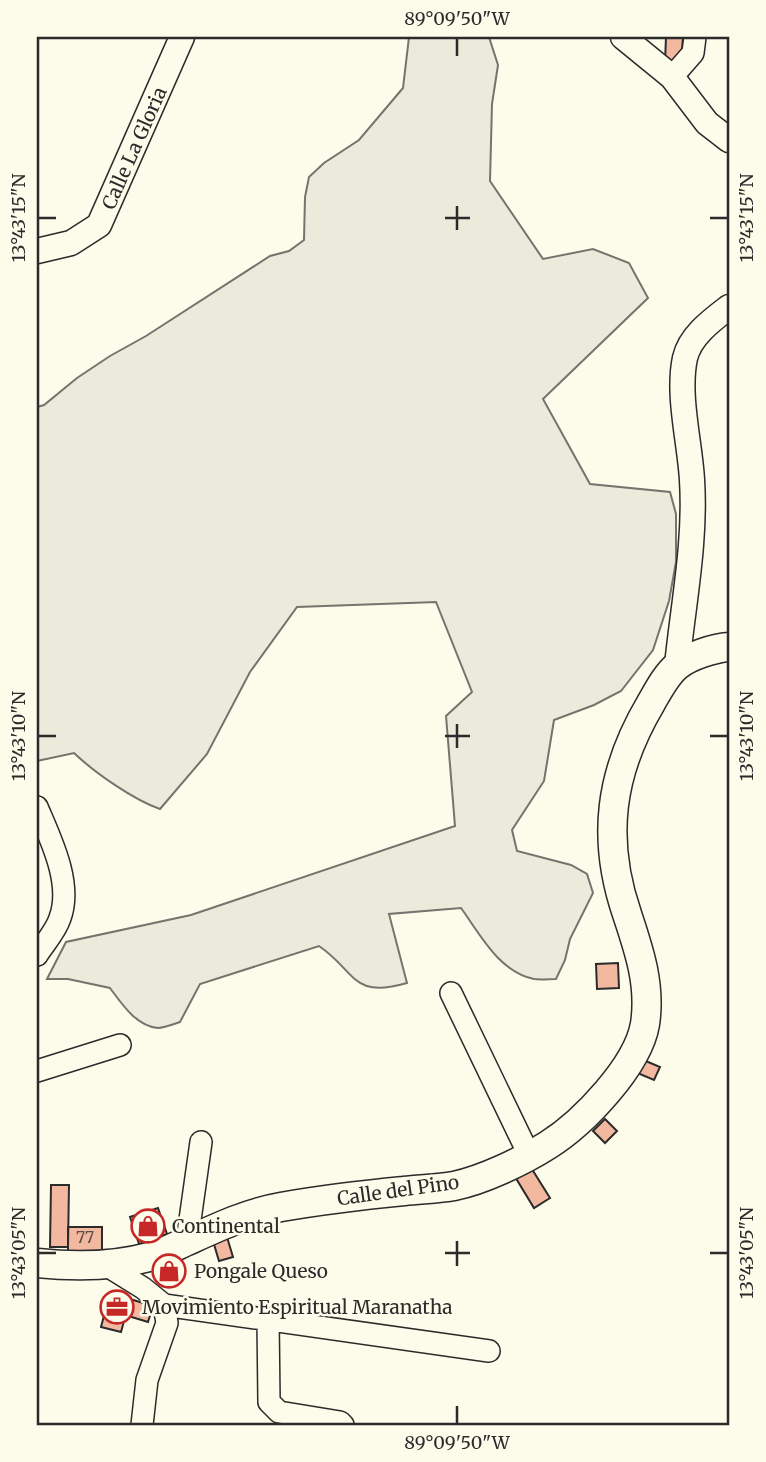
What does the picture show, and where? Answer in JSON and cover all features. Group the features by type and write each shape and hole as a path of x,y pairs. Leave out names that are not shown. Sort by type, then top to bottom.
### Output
{"main road":[{"name":"Calle del Pino","path":"37,1263 65,1266 106,1265 151,1257 265,1210 314,1201 455,1185 488,1174 530,1154 578,1122 605,1097 638,1045 645,1027 647,1007 644,967 615,871 611,828 614,798 630,744 657,692 677,666 714,648 729,647"}],"street":[{"path":"623,37 672,78 707,123 729,140"},
{"path":"672,78 694,53 695,37"},
{"name":"Calle La Gloria","path":"37,251 71,243 99,225 180,41"},
{"path":"677,666 693,513 683,375 685,355 695,337 711,320 729,307"},
{"path":"37,807 58,858 62,890 60,920 37,956"},
{"path":"451,993 530,1154"},
{"path":"37,1071 120,1045"},
{"path":"187,1241 201,1142"},
{"path":"106,1265 164,1305 489,1351"},
{"path":"142,1425 147,1380 167,1323 164,1305"},
{"path":"268,1319 269,1402 279,1412 340,1422 343,1425"}],"shaded area":[{"path":"409,37 489,37 498,65 492,104 490,181 543,259 593,249 629,263 648,298 543,399 590,484 670,492 676,514 676,562 669,601 653,650 621,691 594,705 554,720 544,781 512,830 517,851 571,865 587,874 593,893 570,939 565,960 556,979 534,979 510,969 483,940 461,908 389,914 407,983 375,988 365,985 319,946 200,984 180,1022 160,1028 150,1026 136,1019 110,988 68,979 47,979 66,942 191,915 455,826 446,716 472,692 436,602 297,607 250,672 207,754 160,809 115,785 74,753 37,761 37,407 44,405 110,356 146,336 270,256 289,251 304,240 305,197 309,177 324,163 359,140 403,88"}],"building":[{"path":"666,37 683,37 681,63 665,62"},
{"path":"618,963 619,988 597,989 596,964"},
{"path":"641,1059 660,1067 654,1080 635,1072"},
{"path":"605,1119 617,1131 605,1143 593,1131"},
{"path":"530,1166 550,1198 534,1208 514,1175"},
{"path":"51,1185 69,1185 68,1247 50,1247"},
{"name":"Continental","path":"158,1208 167,1234 139,1244 130,1217"},
{"path":"68,1227 102,1227 102,1253 68,1253"},
{"path":"227,1237 233,1257 219,1261 213,1241"},
{"name":"Pongale Queso","path":"172,1260 179,1277 166,1282 160,1264"},
{"name":"Movimiento Espiritual Maranatha","path":"110,1293 130,1299 121,1332 101,1327"},
{"path":"130,1299 153,1306 148,1322 125,1315"}],"place":[{"name":"Continental","path":"148,1226"},
{"name":"Pongale Queso","path":"169,1271"},
{"name":"Movimiento Espiritual Maranatha","path":"117,1307"}]}
